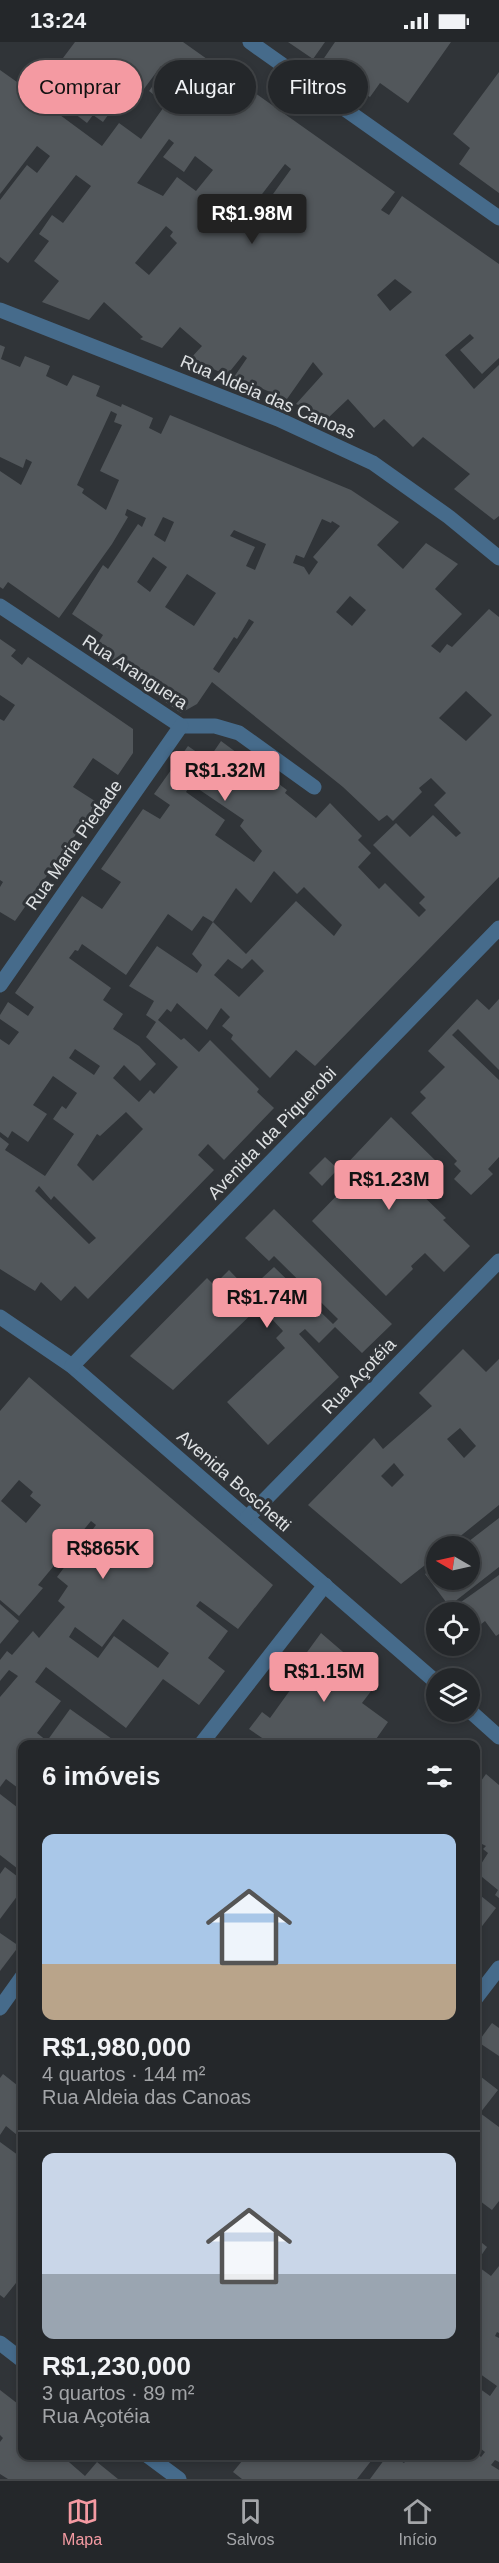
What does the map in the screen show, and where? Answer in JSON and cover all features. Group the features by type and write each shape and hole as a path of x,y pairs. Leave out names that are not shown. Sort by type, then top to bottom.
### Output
{"street":[{"path":"250,42 499,218"},
{"name":"Rua Aldeia das Canoas","path":"0,310 278,419 373,464 449,517 499,558"},
{"name":"Rua Aranguera","path":"0,606 181,726 215,726 239,733 314,787"},
{"name":"Rua Maria Piedade","path":"0,985 181,726"},
{"name":"Avenida Ida Piquerobi","path":"72,1366 499,928"},
{"name":"Rua Açotéia","path":"247,1518 499,1261"},
{"name":"Avenida Boschetti","path":"1,1319 72,1366 426,1673"},
{"path":"204,1740 325,1585"},
{"path":"480,1720 499,1737"},
{"path":"480,1993 499,1968"},
{"path":"0,2008 18,1983"},
{"path":"0,2343 18,2358"},
{"path":"153,2460 179,2479"}],"building":[{"path":"75,42 183,42 208,60 154,60 154,75 142,92 142,60 62,60"},
{"path":"288,42 325,42 313,59"},
{"path":"335,42 451,42 408,103 380,83 370,97 368,96 368,60 323,60"},
{"path":"0,70 18,80 18,114 61,114 102,146 119,123 141,139 159,114 256,114 256,94 268,102 268,114 285,114 395,192 381,210 389,215 402,196 499,264 499,358 482,374 460,350 474,338 470,334 445,355 474,389 499,365 499,516 494,520 454,489 470,474 423,437 413,447 384,419 374,428 348,399 328,418 296,404 323,374 313,362 287,399 234,377 247,358 243,355 227,375 190,359 202,346 180,327 162,348 140,339 143,337 104,302 89,320 42,302 59,281 34,261 49,241 39,234 52,215 63,223 91,186 76,175 8,263 0,257 0,200 27,165 37,173 50,156 37,146 0,194","holes":["169,139 174,143 163,157 184,172 195,156 213,170 196,191 177,177 163,196 137,183","285,164 291,169 263,208 256,202","166,226 173,232 170,236 177,243 149,275 135,263","395,279 412,292 390,311 377,295"]},
{"path":"499,72 499,193 459,164 470,148 453,134"},
{"path":"154,84 154,95 149,91"},
{"path":"75,114 109,114 103,122 93,115 87,123"},
{"path":"0,345 5,347 1,359 20,367 25,356 50,366 46,376 67,386 73,375 100,386 96,396 121,407 122,404 153,418 149,428 161,434 170,415 351,490 399,522 377,545 403,569 426,543 458,564 435,589 462,614 431,646 440,653 447,644 452,647 489,609 499,617 499,877 315,1066 296,1050 270,1078 231,1039 233,1035 222,1026 230,1017 221,1008 207,1030 177,1003 171,1012 167,1009 158,1020 181,1040 184,1038 199,1052 210,1040 259,1089 257,1092 274,1108 224,1160 208,1144 198,1155 214,1170 88,1299 75,1286 61,1301 41,1282 35,1291 0,1269 0,1137 9,1144 5,1150 45,1176 74,1134 53,1119 62,1106 66,1109 77,1093 53,1076 33,1105 47,1114 28,1142 12,1131 8,1138 0,1132 0,1039 9,1045 19,1032 0,1019 0,1015 8,1002 28,1016 34,1007 15,993 82,896 102,909 121,882 101,869 143,809 160,819 170,805 154,794 188,746 208,760 221,741 287,790 285,793 316,818 330,803 362,836 358,840 371,853 358,867 379,889 385,883 419,917 426,910 419,903 425,897 373,845 396,823 410,837 433,815 456,837 461,833 434,805 446,793 431,778 419,788 422,792 393,821 387,815 379,821 343,787 212,682 197,704 181,713 93,651 103,635 72,614 103,565 108,569 138,524 142,527 146,518 127,509 125,515 128,517 112,544 59,618 8,582 3,589 0,587 0,471 21,485 32,462 26,459 23,468 0,457","holes":["111,411 117,414 114,422 122,425 100,471 119,480 106,510 82,493 84,489 77,485","163,517 174,522 165,542 154,535","322,519 340,526 313,557 318,562 309,575 304,567 293,563 296,555 304,558","234,530 266,544 255,570 246,566 255,547 230,536","153,557 167,567 150,592 137,582","187,574 216,593 194,626 165,607","350,596 366,610 352,626 336,612","249,619 254,622 219,673 213,669 234,637 237,639","466,691 492,715 466,741 439,718","191,784 244,820 240,826 262,851 254,862 215,835 225,820 186,792","274,871 297,894 304,887 342,925 334,936 296,901 246,954 213,922 236,888 251,903","168,914 192,931 203,916 213,922 192,954 202,965 197,973 157,946 129,986 154,1001 146,1015 156,1022 146,1037 178,1067 154,1094 150,1090 139,1102 113,1078 124,1065 140,1081 156,1064 139,1046 113,1029 123,1014 103,1000 111,988 69,958 75,950 78,951 82,944 126,975","228,959 242,969 252,959 264,971 239,997 214,975","75,1049 100,1066 94,1075 69,1058","126,1112 143,1129 93,1181 77,1165 97,1134 100,1136","39,1186 51,1200 54,1196 96,1238 89,1244 35,1191"]},
{"path":"0,639 16,650 11,656 22,665 28,657 133,729 133,753 118,775 93,758 73,787 98,803 15,921 0,912 0,887 3,882 0,880 0,719 4,721 15,705 0,695"},
{"path":"477,999 489,1010 499,999 499,1070 458,1029 452,1035 499,1080 499,1157 488,1169 493,1174 471,1195 454,1179 461,1171 454,1164 457,1161 411,1113 426,1098 420,1092 445,1067 428,1051"},
{"path":"391,1117 439,1164 416,1189 446,1218 443,1220 470,1246 444,1272 425,1253 411,1266 413,1269 386,1296 312,1221 351,1181 340,1171"},
{"path":"325,1157 338,1169 322,1186 309,1173"},
{"path":"274,1209 392,1324 362,1353 335,1327 319,1343 305,1329 299,1334 339,1377 268,1445 227,1402 285,1348 276,1338 283,1331 260,1306 173,1390 130,1356 207,1278 214,1285 229,1270 252,1294 264,1282 261,1279 274,1267 333,1324 338,1319 274,1256 269,1261 245,1238"},
{"path":"463,1349 486,1372 499,1359 499,1505 460,1536 426,1536 426,1564 401,1584 308,1505 374,1438 383,1449 432,1406 419,1393","holes":["460,1428 476,1446 464,1458 447,1439","394,1463 404,1475 392,1487 381,1476"]},
{"path":"29,1377 273,1585 238,1629 200,1601 196,1606 228,1631 208,1658 225,1671 199,1705 163,1679 126,1728 46,1667 35,1682 61,1701 37,1733 46,1740 18,1740 18,1788 6,1779 0,1787 0,1697 18,1676 9,1670 0,1681 0,1660 7,1651 12,1655 33,1631 39,1638 65,1607 58,1601 68,1586 57,1577 96,1525 91,1521 38,1585 43,1588 19,1616 0,1600 0,1411","holes":["19,1480 33,1492 30,1496 41,1505 26,1523 1,1501","123,1619 169,1653 158,1668 114,1636 98,1658 69,1637 75,1627 102,1647"]},
{"path":"499,1518 499,1567 480,1582 480,1536 476,1536"},
{"path":"499,1575 499,1634 496,1636 485,1621 480,1625 480,1602 461,1602"},
{"path":"437,1590 470,1590 454,1602 446,1602"},
{"path":"0,1604 19,1621 0,1644"},
{"path":"321,1633 378,1682 362,1703 388,1722 375,1740 265,1740 249,1729 262,1712 270,1718 301,1675 294,1670"},
{"path":"70,1709 113,1740 48,1740"},
{"path":"486,1774 499,1785 499,1898 495,1895 498,1890 480,1875 480,1866 488,1853 483,1849 486,1846 482,1844 480,1847 480,1782"},
{"path":"0,1794 18,1808 18,1869 0,1855"},
{"path":"5,1867 18,1877 16,1888 18,1895 0,1919 0,1874"},
{"path":"480,1895 496,1908 480,1929"},
{"path":"0,1933 18,1947 0,1971"},
{"path":"492,2023 499,2028 499,2056 480,2043 480,2039"},
{"path":"3,2074 18,2086 18,2136 6,2126 0,2135 0,2078"},
{"path":"480,2076 498,2090 480,2113"},
{"path":"480,2113 499,2127 499,2201 492,2210 480,2201"},
{"path":"0,2142 18,2155 18,2285 16,2283 4,2298 0,2295"},
{"path":"480,2241 487,2247 480,2257"},
{"path":"499,2266 499,2333 497,2332 495,2336 499,2338 499,2462 495,2460 491,2465 499,2470 499,2479 370,2479 384,2460 399,2460 404,2463 407,2460 480,2460 480,2456 485,2452 480,2448 480,2389 490,2396 497,2386 480,2374 480,2268 491,2276"},
{"path":"0,2390 18,2404 18,2460 67,2460 85,2476 97,2462 118,2479 8,2479 0,2474 0,2442 3,2438 0,2435"},
{"path":"372,2460 357,2479 242,2479 233,2472 242,2461"}]}
